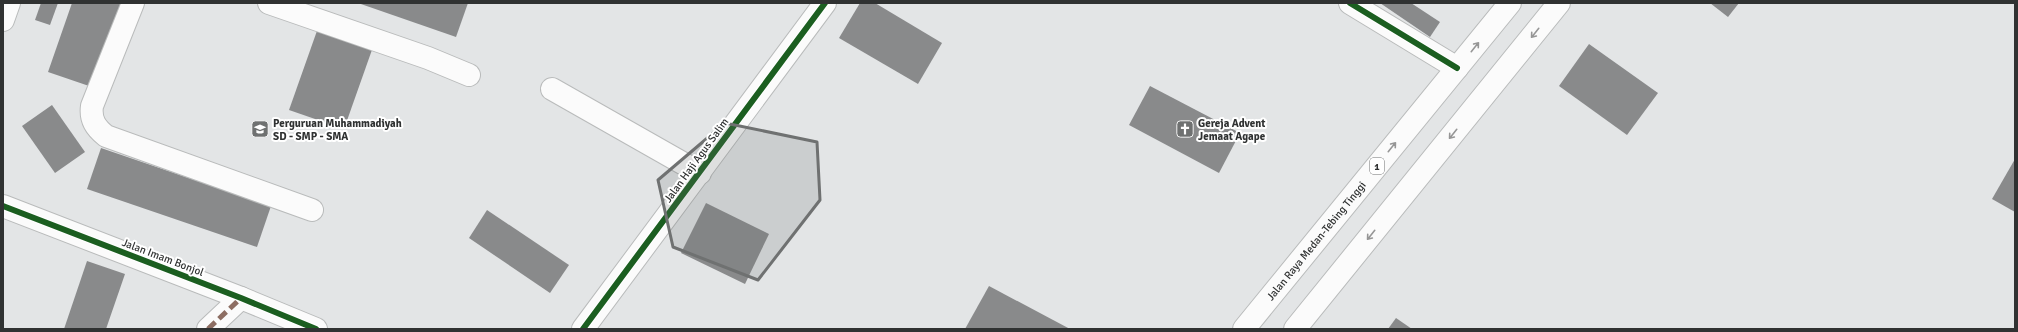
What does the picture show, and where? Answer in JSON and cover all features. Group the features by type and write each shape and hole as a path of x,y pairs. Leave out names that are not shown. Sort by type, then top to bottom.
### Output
{"main road":[{"path":"3,20 9,3"},
{"path":"133,3 92,106 91,114 93,122 98,130 106,136 312,210"},
{"path":"269,3 428,58 469,75"},
{"name":"Jalan Haji Agus Salim","path":"583,329 825,3"},
{"path":"1350,3 1457,68"},
{"name":"Jalan Raya Medan-Tebing Tinggi","path":"1244,329 1510,3"},
{"path":"1295,329 1559,3"},
{"path":"552,89 700,173"},
{"name":"Jalan Imam Bonjol","path":"3,206 241,298 316,329"},
{"path":"208,329 241,298"}],"highlighted area":[{"path":"725,123 817,142 820,200 758,280 673,247 658,180"}],"building":[{"path":"41,3 58,3 50,25 35,20"},
{"path":"72,3 122,3 92,87 48,72"},
{"path":"358,3 468,3 456,37"},
{"path":"860,3 875,3 942,43 918,84 839,38"},
{"path":"1380,3 1411,3 1440,22 1430,37"},
{"path":"1710,3 1739,3 1728,17"},
{"path":"318,28 373,47 344,129 289,110"},
{"path":"1589,44 1658,93 1627,135 1559,86"},
{"name":"Gereja Advent Jemaat Agape","path":"1150,86 1240,133 1219,173 1129,125"},
{"path":"52,105 85,152 55,173 22,126"},
{"path":"101,148 271,206 257,247 87,189"},
{"path":"2015,159 2015,212 1992,199"},
{"path":"706,203 769,234 745,284 681,253"},
{"path":"487,210 569,265 550,293 469,238"},
{"path":"87,261 125,274 106,329 64,329"},
{"path":"989,286 1070,329 965,329"},
{"path":"1396,318 1412,329 1388,329"}],"marked path":[{"path":"208,329 241,298"}],"cycle path":[{"path":"583,329 825,3"},
{"path":"1350,3 1457,68"},
{"path":"3,206 241,298 316,329"}],"place":[{"name":"Perguruan Muhammadiyah SD - SMP - SMA","path":"260,129"},
{"name":"Gereja Advent Jemaat Agape","path":"1185,129"}]}
